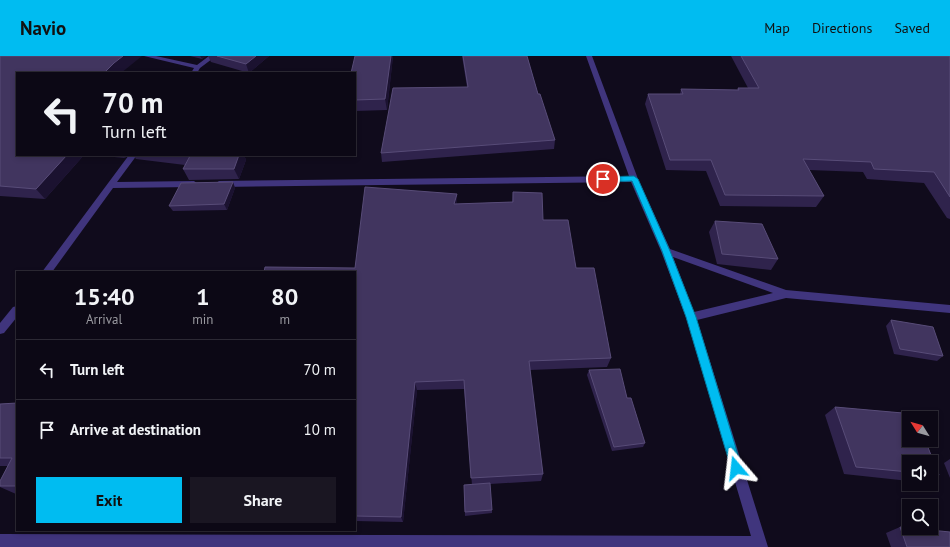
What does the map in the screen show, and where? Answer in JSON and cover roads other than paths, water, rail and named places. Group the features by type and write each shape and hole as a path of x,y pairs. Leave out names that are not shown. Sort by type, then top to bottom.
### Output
{"street":[{"path":"146,56 196,70 213,56"},
{"path":"0,541 760,545 691,317 666,251 634,179 589,56"},
{"path":"48,271 132,156"},
{"path":"112,185 634,179"},
{"path":"666,251 786,294 950,309"},
{"path":"691,317 786,294"},
{"path":"0,330 16,311"}]}
